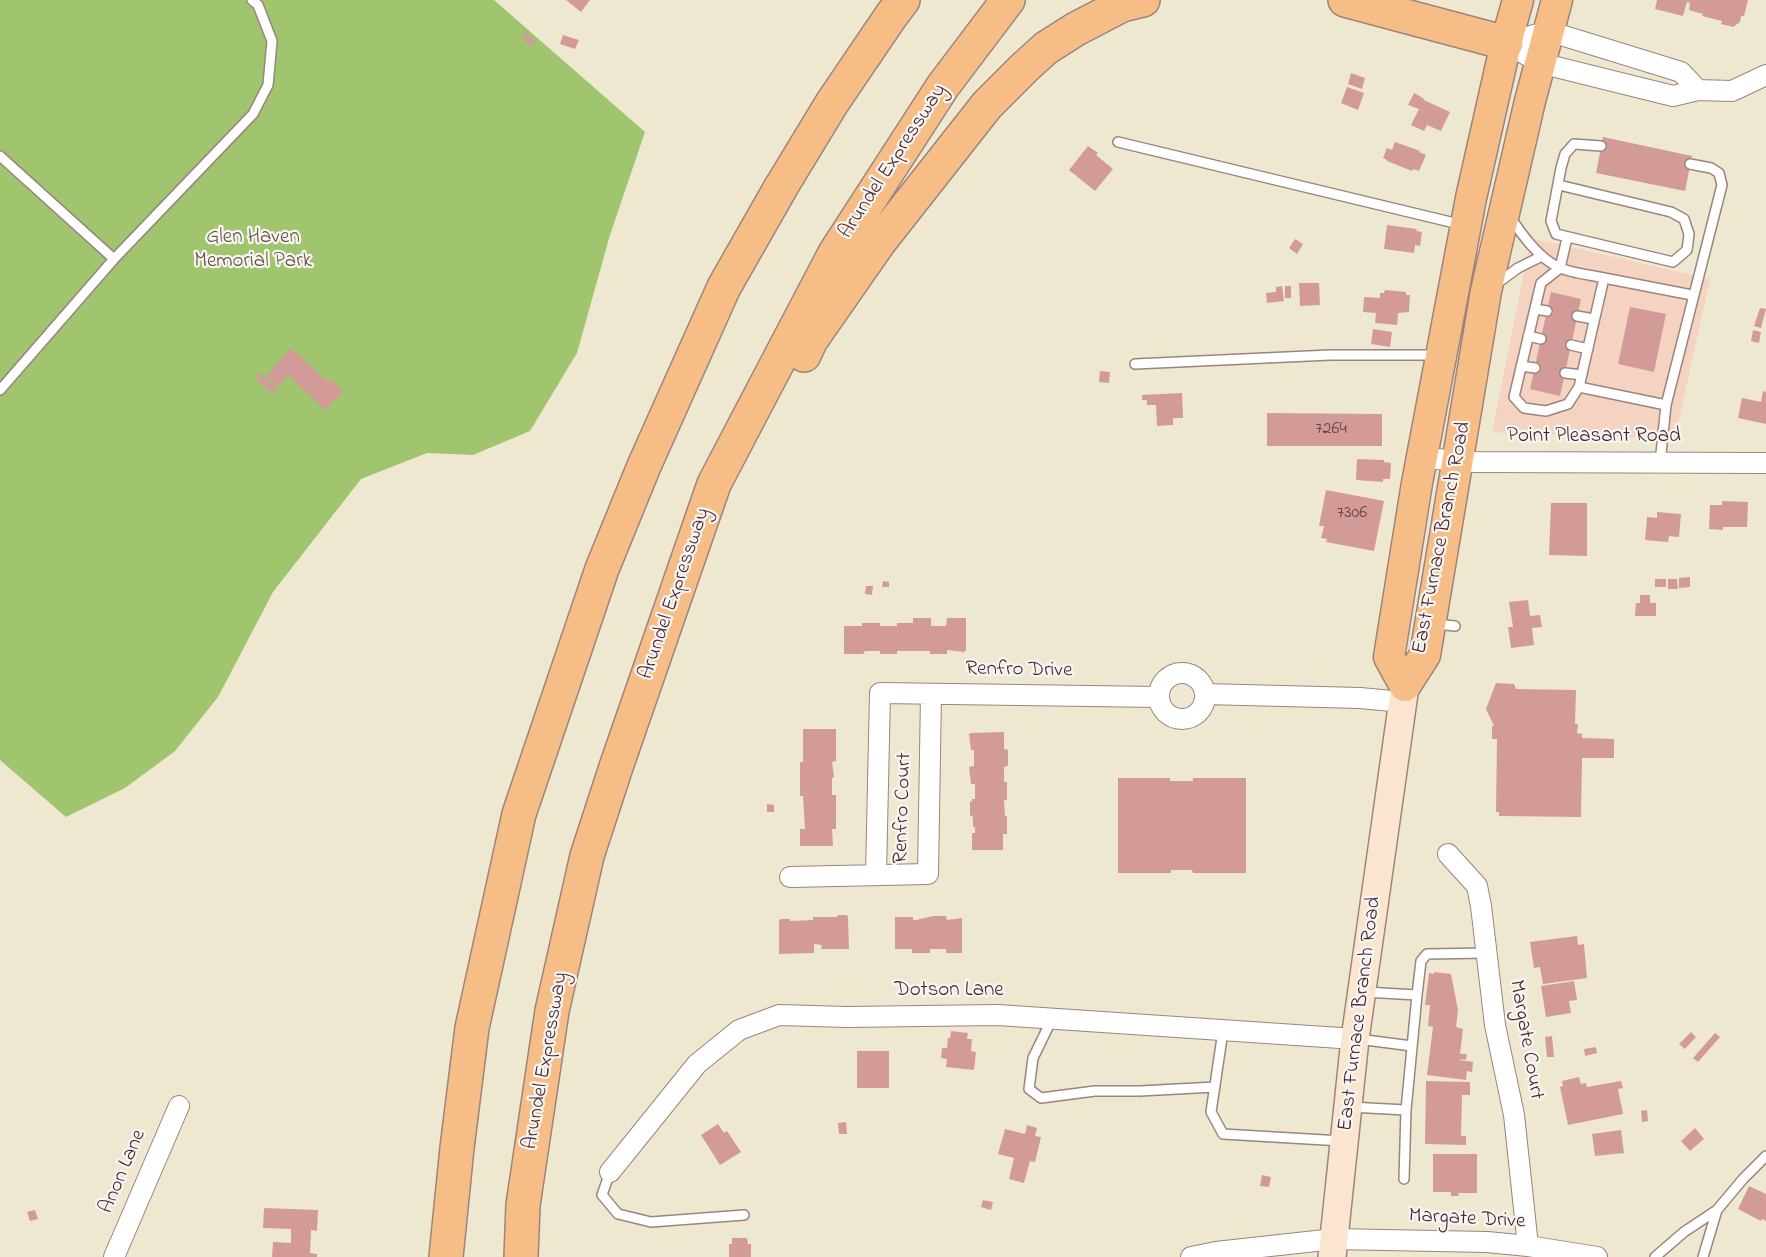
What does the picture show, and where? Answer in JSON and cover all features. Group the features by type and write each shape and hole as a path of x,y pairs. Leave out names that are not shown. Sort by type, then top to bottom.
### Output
{"highway":[{"path":"446,1257 472,1028 519,814 602,569 648,456 724,286 832,103 903,0"},
{"name":"Arundel Expressway","path":"521,1257 523,1205 552,1011 587,856 714,484 835,253 943,86 1008,0"},
{"path":"714,484 784,395 811,340 880,241 987,105 1046,48 1076,29 1122,6 1143,0"},
{"path":"1345,0 1506,43"}],"main road":[{"name":"East Furnace Branch Road","path":"1404,694 1389,657 1417,483 1466,225 1506,43 1518,0"},
{"name":"East Furnace Branch Road","path":"1333,1248 1355,1039 1404,694 1442,624 1457,460 1486,291 1557,0"}],"street":[{"path":"1506,43 1548,31 1681,72 1698,90"},
{"path":"1506,43 1540,63 1673,96 1698,90 1732,91 1766,75"},
{"name":"Point Pleasant Road","path":"1423,458 1544,463 1766,463"},
{"path":"1188,673 1200,680 1205,694 1202,708 1191,717 1181,718 1176,718 1164,711 1158,697 1162,683 1173,674 1188,673"},
{"name":"Renfro Drive","path":"879,693 1158,697"},
{"name":"Renfro Court","path":"876,875 879,693"},
{"name":"Renfro Court","path":"790,877 928,874 931,694"},
{"path":"1205,694 1360,698 1404,694"},
{"name":"Margate Court","path":"1448,854 1477,886 1495,1025 1514,1115 1527,1246"},
{"name":"Dotson Lane","path":"610,1172 697,1064 739,1030 779,1015 847,1017 998,1015 1355,1039"},
{"name":"Anon Lane","path":"114,1257 179,1106"},
{"name":"Margate Drive","path":"1191,1257 1216,1252 1487,1242 1597,1257"}],"lane":[{"path":"0,390 114,259 253,114 268,85 272,41 258,5 252,0"},
{"path":"1118,142 1466,225"},
{"path":"1558,185 1671,212 1684,219 1689,234 1687,250 1673,262 1556,234 1551,221 1558,185 1565,154 1574,144 1601,146"},
{"path":"0,156 114,259"},
{"path":"1660,462 1666,405 1692,295 1722,185 1719,173 1711,168 1690,164"},
{"path":"1505,209 1523,236 1542,256 1560,268 1692,295"},
{"path":"1567,238 1560,268 1541,283 1514,397 1524,408 1546,411 1568,404 1579,387 1604,278"},
{"path":"1486,291 1518,268 1542,256"},
{"path":"1535,309 1547,311"},
{"path":"1577,316 1594,319"},
{"path":"1528,336 1541,339"},
{"path":"1571,345 1588,349"},
{"path":"1135,364 1330,355 1442,355"},
{"path":"1521,366 1534,368"},
{"path":"1565,373 1582,375"},
{"path":"1579,387 1666,405"},
{"path":"1404,1179 1406,1110 1421,961 1427,954 1487,953"},
{"path":"1362,992 1417,995"},
{"path":"1052,1019 1032,1058 1029,1089 1041,1098 1095,1091 1215,1087"},
{"path":"1223,1031 1211,1112 1224,1134 1344,1141"},
{"path":"1355,1039 1412,1046"},
{"path":"1348,1107 1406,1110"},
{"path":"1655,1257 1684,1232 1717,1210 1766,1156"},
{"path":"610,1172 602,1195 618,1214 651,1222 744,1215"},
{"path":"1703,1257 1717,1210"}],"shaded area":[{"path":"1531,238 1710,279 1675,439 1492,432"}],"green space":[{"name":"Glen Haven Memorial Park","path":"0,0 494,0 645,132 610,235 577,353 530,431 473,455 427,453 361,479 273,592 218,697 175,751 125,788 66,817 0,760"}],"building":[{"path":"566,0 590,0 581,12"},
{"path":"1657,0 1748,0 1744,16 1741,16 1740,22 1733,27 1689,10 1690,3 1687,2 1683,16 1655,9"},
{"path":"526,33 535,41 531,46 522,37"},
{"path":"563,35 579,40 575,49 560,44"},
{"path":"1351,73 1365,78 1362,89 1348,84"},
{"path":"1347,87 1364,93 1358,110 1341,103"},
{"path":"1414,93 1450,112 1441,131 1427,125 1424,131 1411,125 1419,109 1408,105"},
{"path":"1603,137 1692,156 1685,191 1596,173"},
{"path":"1395,142 1426,155 1419,171 1413,169 1412,171 1383,158 1387,148 1392,150"},
{"path":"1088,146 1113,169 1095,191 1069,170"},
{"path":"1387,225 1417,229 1416,231 1422,232 1420,246 1415,245 1414,253 1384,249"},
{"path":"1295,239 1303,244 1297,254 1289,248"},
{"path":"1299,283 1319,283 1320,305 1300,306"},
{"path":"1282,286 1284,301 1267,303 1266,293 1276,292 1276,287"},
{"path":"1285,286 1291,286 1291,298 1285,298"},
{"path":"1385,290 1406,292 1406,295 1410,295 1409,312 1398,313 1397,325 1375,323 1376,313 1363,312 1364,297 1380,298 1380,293 1384,293"},
{"path":"1551,292 1581,299 1560,396 1530,389"},
{"path":"1630,307 1666,314 1654,372 1618,364"},
{"path":"1760,308 1766,309 1761,328 1754,326"},
{"path":"1373,329 1392,332 1390,347 1371,344"},
{"path":"1753,330 1761,332 1759,343 1751,341"},
{"path":"291,348 328,382 331,379 343,391 325,410 288,375 277,387 266,376"},
{"path":"1100,371 1110,372 1109,383 1099,382"},
{"path":"259,373 277,388 272,393 255,378"},
{"path":"1763,391 1766,392 1766,424 1738,418 1742,398 1761,402"},
{"path":"1182,393 1183,418 1173,418 1173,425 1157,426 1156,405 1147,405 1147,400 1142,400 1142,395"},
{"path":"1267,413 1382,414 1382,446 1267,446"},
{"path":"1357,459 1384,460 1384,462 1391,463 1390,479 1383,479 1383,482 1356,480"},
{"path":"1326,490 1384,501 1374,551 1326,542 1327,539 1321,538 1324,526 1319,526"},
{"path":"1722,501 1748,502 1747,527 1709,529 1710,505 1722,505"},
{"path":"1551,503 1587,503 1587,556 1549,555"},
{"path":"1657,512 1681,514 1679,537 1669,536 1668,542 1645,540 1647,517 1657,518"},
{"path":"1690,577 1690,587 1679,588 1679,578"},
{"path":"1655,579 1666,579 1666,587 1655,587"},
{"path":"1668,579 1677,579 1678,589 1668,589"},
{"path":"883,581 889,582 889,587 882,587"},
{"path":"866,586 873,586 872,595 865,594"},
{"path":"1640,595 1650,595 1650,603 1656,603 1656,616 1635,616 1636,603 1640,603"},
{"path":"1528,600 1530,616 1540,615 1542,627 1532,628 1534,645 1511,648 1508,627 1513,627 1509,602"},
{"path":"913,618 931,618 931,626 946,626 947,618 966,618 966,650 964,652 947,650 947,654 930,654 930,651 897,651 897,654 880,654 880,651 865,651 863,654 844,654 844,626 880,623 880,626 897,626 897,623 913,623"},
{"path":"1496,683 1514,684 1516,689 1576,690 1577,733 1582,734 1582,738 1614,739 1614,758 1582,758 1581,817 1499,816 1499,812 1496,812 1497,739 1492,739 1492,726 1494,726 1486,709"},
{"path":"803,729 836,729 836,761 832,762 834,777 832,778 832,795 836,795 836,829 832,829 833,846 800,846 800,829 805,829 803,796 800,796"},
{"path":"1004,732 1004,749 1008,750 1008,766 1004,767 1004,782 1007,782 1007,800 1004,800 1007,834 1003,834 1003,850 972,850 972,833 975,833 975,827 973,827 973,817 970,815 970,801 975,799 975,784 971,784 969,767 974,766 974,750 971,750 969,734"},
{"path":"1118,778 1170,778 1170,781 1193,781 1193,778 1246,778 1246,873 1193,873 1192,870 1171,870 1171,873 1118,873"},
{"path":"767,804 774,805 774,812 767,812"},
{"path":"838,915 848,917 849,949 821,949 822,945 814,944 814,953 779,954 779,921 781,919 813,920 813,917 837,917"},
{"path":"946,916 947,920 962,918 962,953 946,953 946,949 930,949 930,953 912,953 912,949 895,949 895,917 913,917 913,920 916,920"},
{"path":"1577,936 1578,945 1584,944 1587,978 1543,984 1540,967 1534,968 1530,942"},
{"path":"1434,972 1451,974 1458,1010 1456,1027 1463,1029 1460,1054 1467,1054 1466,1060 1460,1060 1473,1062 1472,1072 1467,1071 1466,1080 1427,1075 1433,1027 1428,1026 1430,1005 1425,1005 1429,973 1434,974"},
{"path":"1574,981 1577,1000 1569,1001 1571,1013 1546,1017 1541,986"},
{"path":"951,1031 968,1033 967,1039 972,1039 971,1051 976,1052 974,1070 946,1067 947,1059 941,1058 942,1048 947,1048"},
{"path":"1691,1032 1696,1037 1685,1049 1679,1044"},
{"path":"1715,1033 1720,1037 1698,1062 1693,1058"},
{"path":"1552,1036 1554,1057 1547,1057 1545,1037"},
{"path":"1596,1047 1597,1053 1585,1056 1584,1049"},
{"path":"857,1051 889,1051 889,1088 857,1088"},
{"path":"1579,1077 1581,1084 1586,1083 1587,1087 1621,1081 1623,1088 1618,1089 1623,1114 1568,1125 1560,1087 1563,1086 1562,1081"},
{"path":"1426,1081 1470,1082 1470,1095 1462,1095 1461,1136 1466,1136 1466,1145 1425,1144"},
{"path":"1647,1110 1648,1121 1642,1122 1641,1111"},
{"path":"846,1122 847,1134 839,1134 838,1123"},
{"path":"718,1124 724,1133 727,1131 741,1152 720,1165 701,1135"},
{"path":"1027,1125 1037,1128 1035,1136 1041,1137 1035,1162 1030,1161 1024,1183 1009,1179 1014,1158 998,1154 1005,1129 1025,1134"},
{"path":"1695,1128 1704,1139 1690,1151 1681,1141"},
{"path":"1621,1130 1624,1153 1595,1156 1592,1134"},
{"path":"1433,1154 1477,1154 1477,1193 1458,1193 1459,1196 1451,1196 1451,1192 1433,1192"},
{"path":"1262,1175 1271,1177 1269,1187 1260,1186"},
{"path":"1749,1186 1766,1194 1766,1221 1762,1219 1761,1221 1738,1209"},
{"path":"983,1200 993,1202 991,1210 981,1207"},
{"path":"264,1208 318,1210 317,1231 311,1230 310,1253 317,1254 317,1257 272,1257 273,1242 291,1243 291,1229 263,1228"},
{"path":"35,1210 38,1219 30,1221 27,1212"},
{"path":"732,1238 747,1238 748,1244 751,1244 751,1257 729,1257 729,1244 732,1244"}]}
